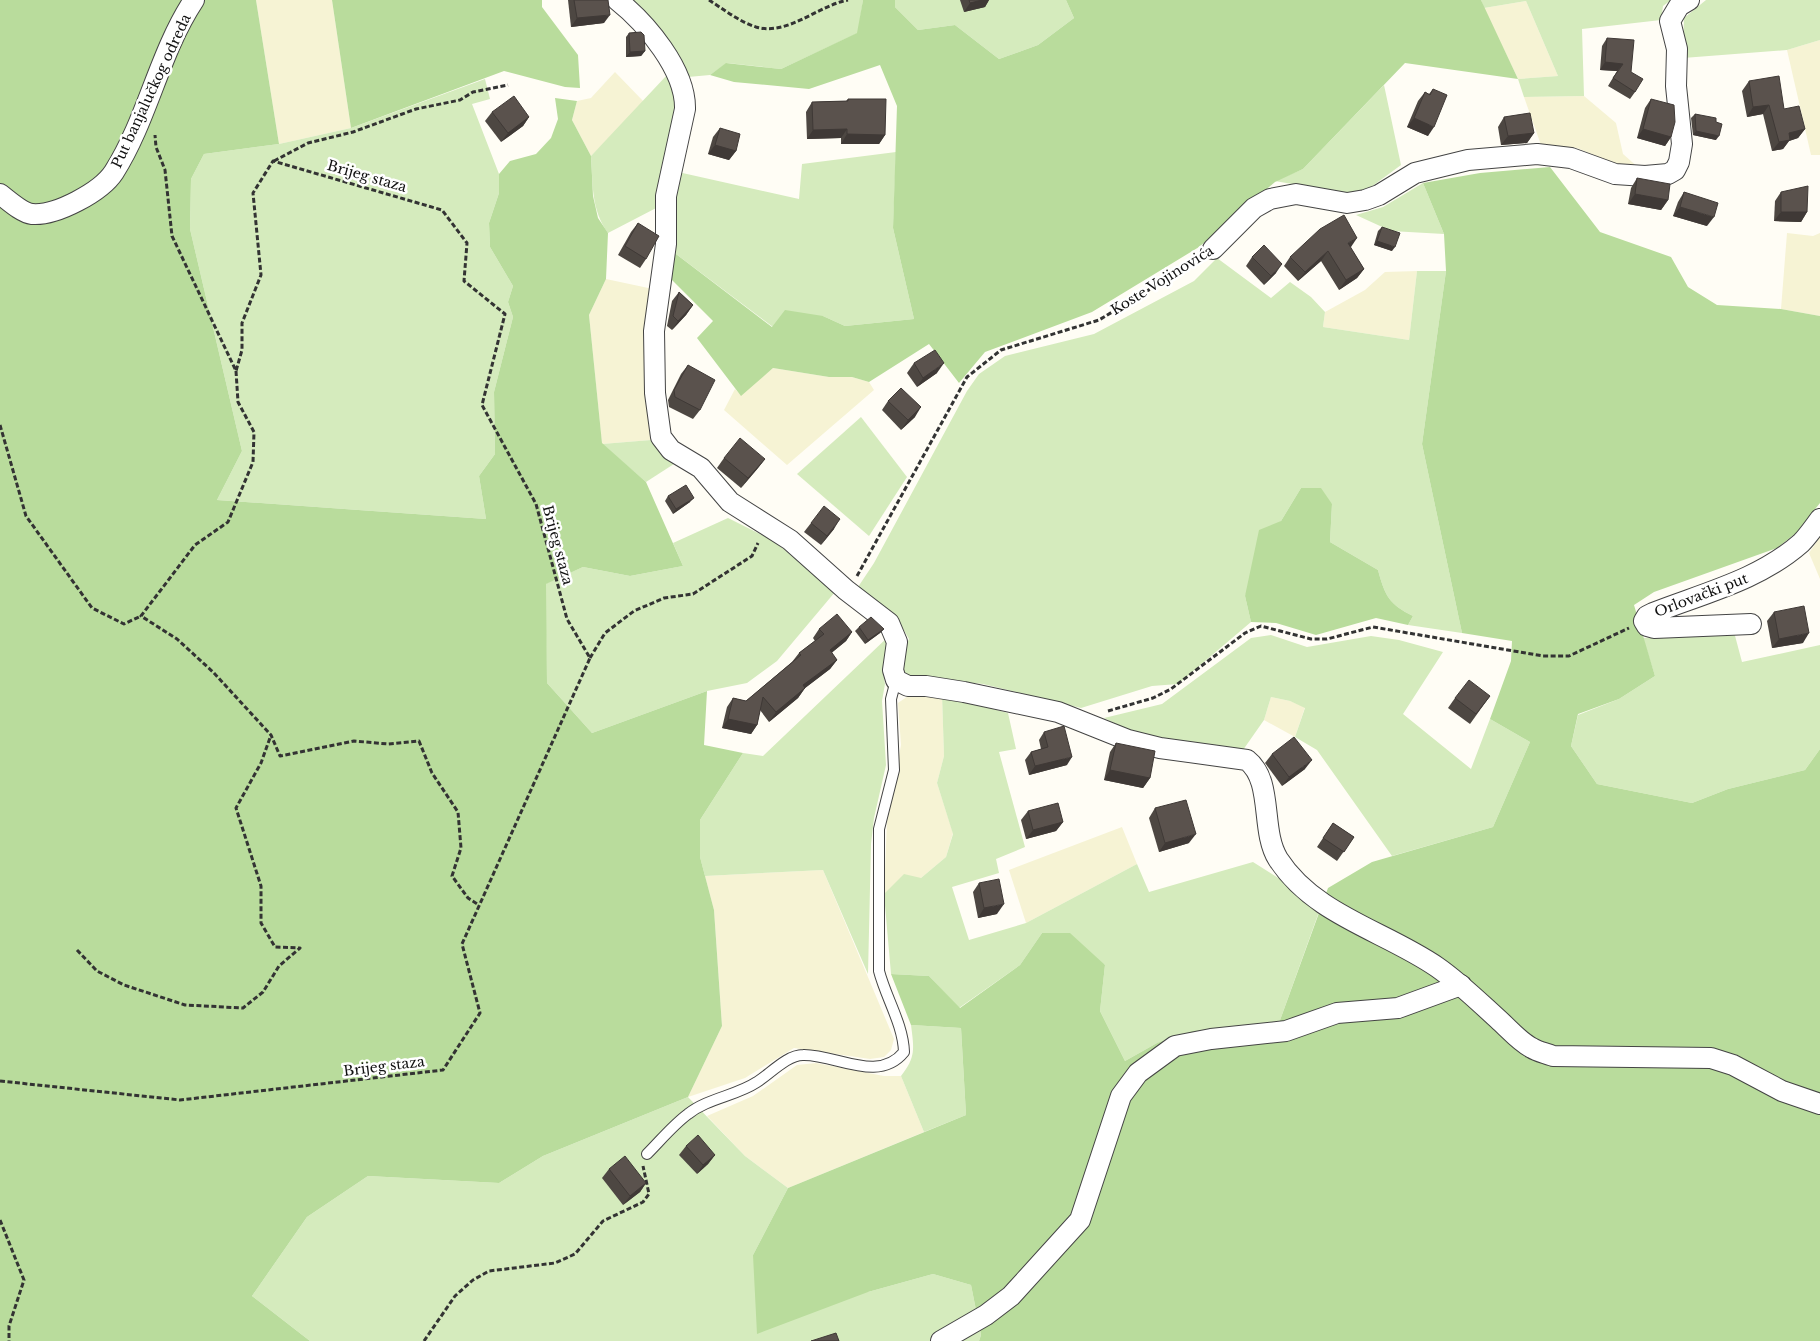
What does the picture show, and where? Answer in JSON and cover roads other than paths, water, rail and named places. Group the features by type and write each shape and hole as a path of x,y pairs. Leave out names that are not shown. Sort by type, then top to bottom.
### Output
{"street":[{"name":"Put banjalučkog odreda","path":"0,194 30,214 51,212 80,201 113,174 131,140 178,28 194,0"},
{"path":"617,0 636,17 667,56 683,85 686,98 666,196 666,244 654,331 655,393 660,437 671,450 701,468 730,502 790,540 846,590 889,623 897,642 893,670 896,680 901,685 926,686 964,692 1058,712 1128,740 1160,748 1248,760 1258,771 1263,786 1270,838 1278,858 1302,888 1354,922 1436,966 1461,985 1532,1048 1553,1056 1710,1058 1733,1065 1782,1090 1820,1104"},
{"name":"Koste Vojinovića","path":"1213,249 1254,208 1270,199 1296,194 1347,203 1365,200 1379,195 1415,173 1468,160 1536,154 1571,158 1615,174 1646,176 1668,174 1675,170 1679,162 1682,144 1676,86 1677,49 1670,21 1679,6 1688,0"},
{"name":"Orlovački put","path":"1751,624 1654,628 1647,626 1644,621 1647,616 1653,613 1722,588 1769,567 1802,542 1820,519"},
{"path":"941,1341 986,1315 1011,1296 1080,1220 1121,1096 1138,1073 1175,1046 1211,1039 1286,1031 1337,1013 1398,1008 1461,985"}],"lane":[{"path":"647,1154 689,1113 755,1084 790,1059 802,1055 861,1065 886,1066 896,1061 904,1052 900,1027 883,988 879,971 879,829 894,770 891,699 896,680"}]}
